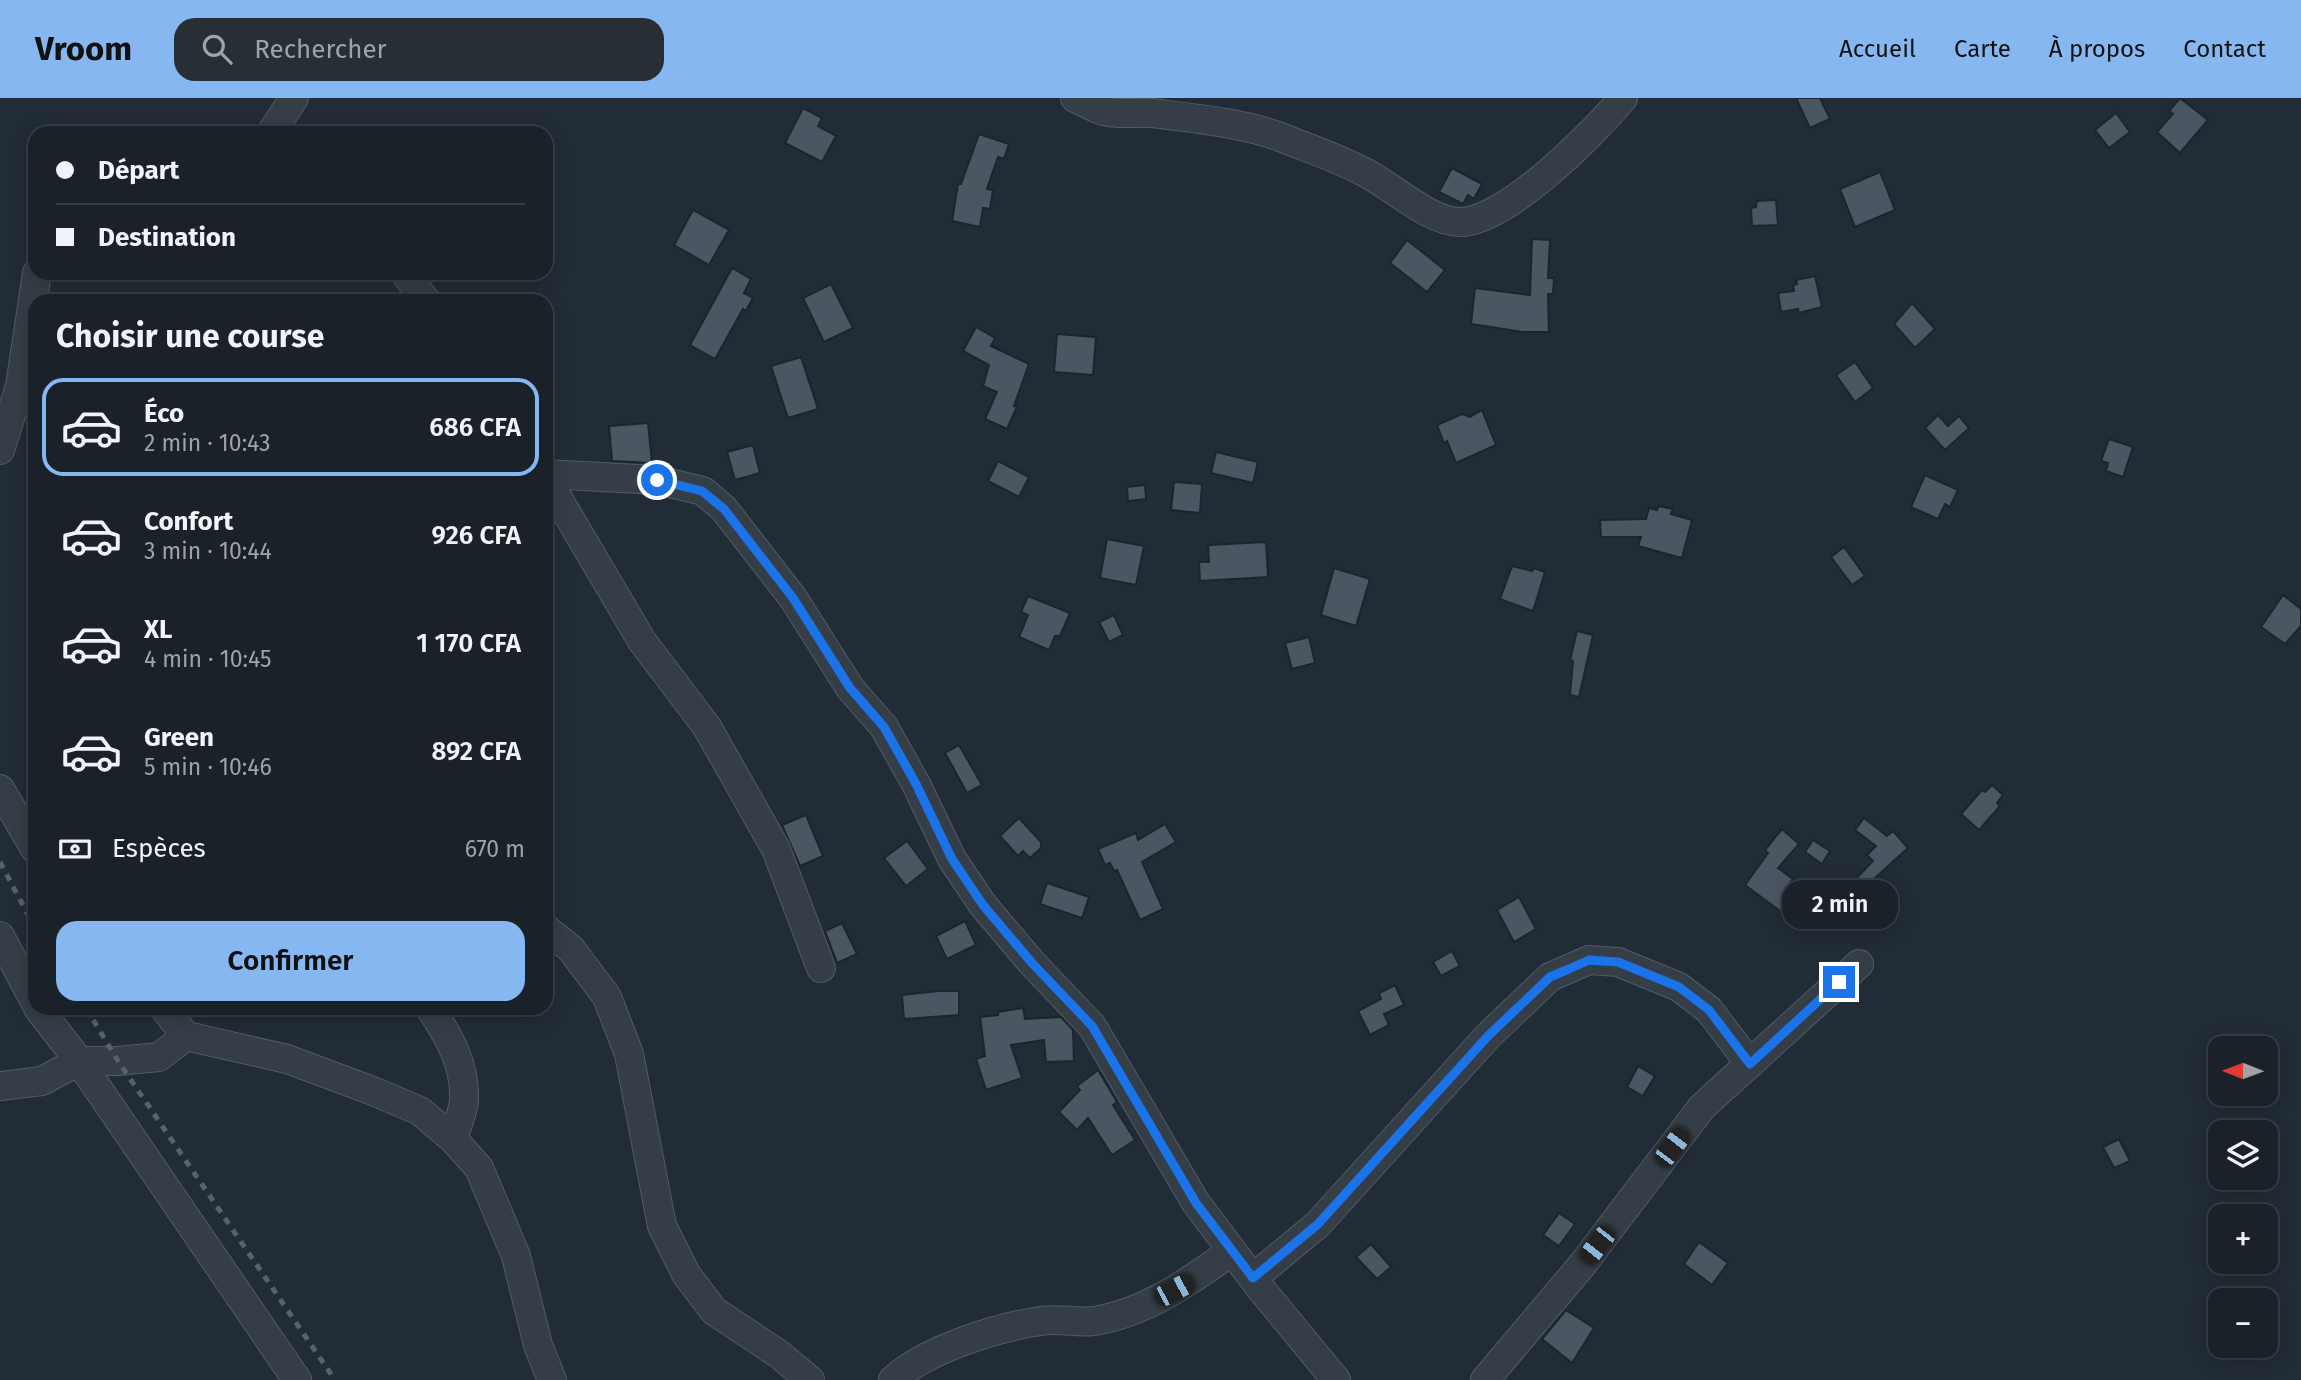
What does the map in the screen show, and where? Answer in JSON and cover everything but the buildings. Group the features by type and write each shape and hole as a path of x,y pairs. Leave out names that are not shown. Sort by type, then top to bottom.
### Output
{"street":[{"path":"280,126 294,98"},
{"path":"1075,98 1105,111 1148,113 1219,122 1279,136 1366,173 1446,220 1461,222 1484,216 1554,169 1597,129 1622,98"},
{"path":"0,450 28,390"},
{"path":"553,476 657,480 702,491 724,509 793,598 850,688 884,727 916,784 952,859 983,905 1032,963 1092,1026 1196,1203 1336,1380"},
{"path":"553,488 642,641 707,727 776,849 821,968"},
{"path":"0,789 28,837"},
{"path":"553,934 571,948 607,997 629,1054 662,1226 686,1274 714,1311 780,1355 810,1380"},
{"path":"0,936 28,989"},
{"path":"1253,1278 1318,1224 1488,1036 1550,977 1589,960 1618,962 1679,987 1709,1010 1750,1064"},
{"path":"1485,1380 1582,1265 1702,1107 1858,964"},
{"path":"43,1015 79,1061 297,1380"},
{"path":"170,1015 186,1036 287,1059 373,1091 420,1111 453,1139 479,1168 516,1256 538,1345 552,1380"},
{"path":"435,1015 449,1036 461,1071 464,1102 453,1139"},
{"path":"0,1086 42,1081 79,1061 159,1058 186,1036"},
{"path":"893,1380 905,1368 953,1345 988,1334 1041,1321 1094,1321 1140,1308 1191,1280 1232,1251"}],"railway":[{"path":"0,862 28,915"},
{"path":"90,1015 118,1061 335,1380"}],"route":[{"path":"657,480 702,491 724,509 793,598 850,688 884,727 916,784 952,859 983,905 1032,963 1092,1026 1196,1203 1253,1278 1318,1224 1488,1036 1550,977 1589,960 1618,962 1647,972 1679,987 1709,1010 1750,1064 1839,982"}]}
